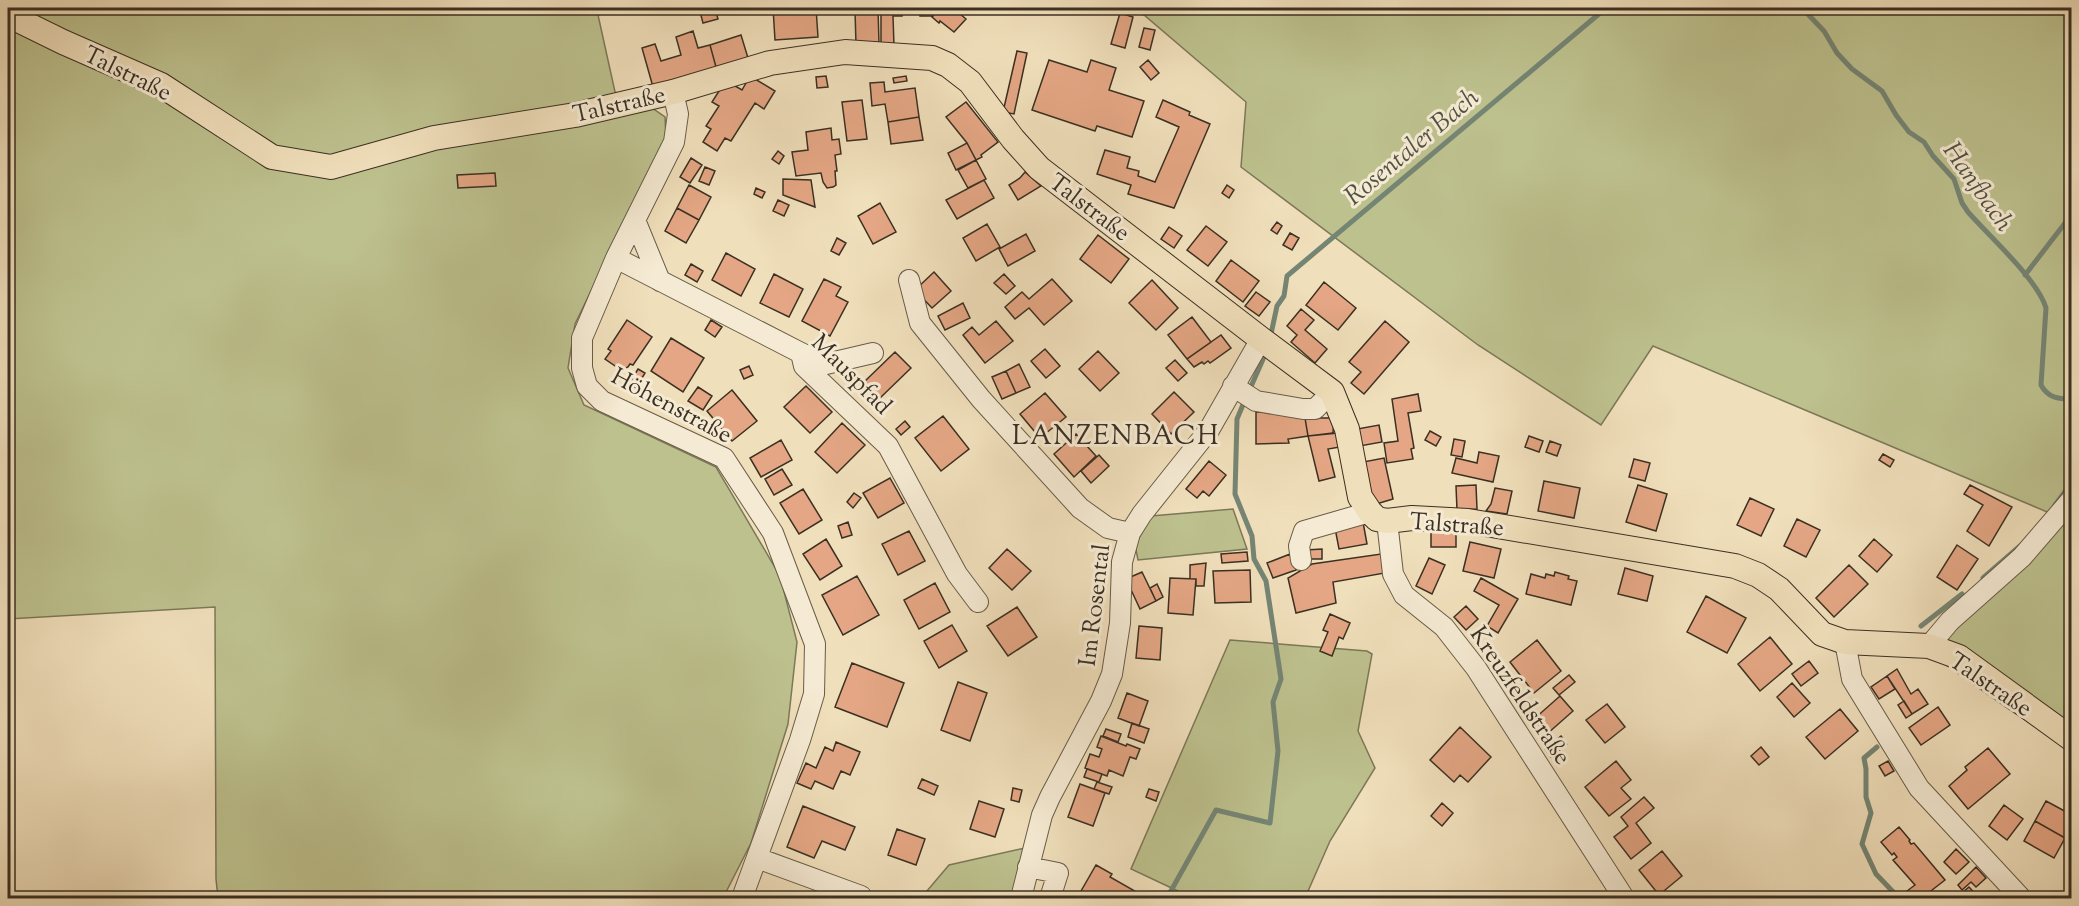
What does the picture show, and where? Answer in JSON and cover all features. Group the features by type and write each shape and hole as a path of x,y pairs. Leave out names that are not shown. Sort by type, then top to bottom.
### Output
{"main road":[{"name":"Talstraße","path":"8,15 161,85 272,157 331,167 434,138 575,115 673,92 770,63 806,56 845,52 932,58 948,65 970,82 1013,140 1039,168 1332,392"},
{"path":"1332,392 1347,429 1360,497 1378,517"},
{"name":"Talstraße","path":"1378,517 1468,521 1735,566 1758,575 1779,589 1822,634 1845,642 1929,646 1959,657 2072,739"}],"street":[{"name":"Höhenstraße","path":"673,92 678,114 674,141 616,258 582,338 582,368 587,386 602,401 724,458 773,533 815,644 813,694 800,740 742,898"},
{"path":"635,220 660,281"},
{"name":"Mauspfad","path":"616,258 801,353 804,366 888,446 957,574 978,602"},
{"path":"909,280 920,323 981,399 1080,508 1108,528 1130,532"},
{"name":"Im Rosental","path":"1021,898 1038,828 1050,797 1089,726 1113,674 1120,623 1122,562 1130,532 1209,430 1242,392 1261,339"},
{"path":"801,353 826,364 873,352"},
{"path":"1242,392 1256,401 1303,410 1315,408 1332,392"},
{"path":"1929,646 1950,621 2022,557 2072,499"},
{"path":"1301,560 1299,546 1304,531 1320,525 1378,517"},
{"name":"Kreuzfeldstraße","path":"1378,517 1393,574 1404,595 1444,627 1476,668 1624,898"},
{"path":"1845,642 1852,679 1919,788 2021,898"},
{"path":"757,858 861,896"},
{"path":"1028,867 1058,873 1050,898"}],"green space":[{"path":"8,8 622,8 598,15 615,92 652,108 665,117 666,137 575,324 568,368 584,405 716,467 780,576 797,642 788,724 751,843 723,898 218,898 216,879 215,607 8,619"},
{"path":"1112,8 2071,8 2071,750 1932,655 2052,514 1653,346 1601,425 1478,345 1241,167 1246,102 1144,15"},
{"path":"1233,509 1247,549 1138,560 1135,545 1151,516"},
{"path":"1230,640 1367,651 1372,654 1358,731 1375,768 1330,841 1305,898 1178,898 1180,892 1131,869"},
{"path":"1025,848 1014,898 921,898 949,865"}],"building":[{"path":"699,8 715,8 718,19 703,23"},
{"path":"773,8 816,8 818,37 775,40"},
{"path":"881,8 902,8 902,16 893,16 894,46 881,46"},
{"path":"920,8 953,8 966,19 954,32 940,21 939,23 933,16 920,16"},
{"path":"878,9 879,44 856,45 855,10"},
{"path":"1120,13 1133,17 1125,48 1111,44"},
{"path":"1144,28 1155,30 1150,50 1139,47"},
{"path":"693,31 698,48 710,45 716,67 653,87 642,48 655,44 661,61 681,55 676,37"},
{"path":"741,35 748,58 716,67 710,45"},
{"path":"1017,51 1027,53 1014,114 1003,112"},
{"path":"1049,60 1087,72 1091,60 1116,68 1109,90 1144,101 1132,137 1097,126 1095,131 1032,110"},
{"path":"1148,60 1159,73 1151,80 1140,67"},
{"path":"750,76 775,91 764,109 755,103 731,141 725,138 717,151 703,142 711,129 706,126 719,106 712,102 719,91 730,83 742,90"},
{"path":"826,76 828,87 817,88 816,77"},
{"path":"906,76 907,81 894,83 893,78"},
{"path":"884,82 885,92 915,88 919,117 888,122 885,104 872,106 870,83"},
{"path":"862,100 867,139 847,141 842,102"},
{"path":"1163,100 1210,124 1174,208 1128,194 1131,185 1097,174 1105,150 1130,157 1127,168 1139,171 1138,176 1155,182 1179,127 1156,117"},
{"path":"966,102 998,142 976,160 967,143 946,117"},
{"path":"919,117 923,140 891,144 888,122"},
{"path":"831,128 832,140 839,139 841,154 835,155 836,185 827,188 821,173 796,176 792,152 808,150 806,132"},
{"path":"967,143 976,160 956,170 948,153"},
{"path":"778,151 784,156 779,164 772,159"},
{"path":"691,158 702,165 690,183 680,177"},
{"path":"976,160 986,179 968,188 958,170"},
{"path":"705,167 715,171 709,185 699,181"},
{"path":"1025,172 1041,186 1018,200 1009,185"},
{"path":"495,173 496,186 458,188 457,175"},
{"path":"783,179 811,180 815,207 783,195"},
{"path":"984,180 994,198 957,219 946,200"},
{"path":"689,185 711,197 699,220 677,208"},
{"path":"1227,185 1234,190 1229,198 1222,193"},
{"path":"756,188 765,192 762,198 754,194"},
{"path":"778,200 789,205 784,216 773,211"},
{"path":"880,203 896,232 873,244 858,216"},
{"path":"677,208 699,220 686,243 665,231"},
{"path":"1277,222 1282,226 1277,234 1271,230"},
{"path":"987,224 1000,247 976,261 963,238"},
{"path":"1206,226 1227,242 1208,266 1187,250"},
{"path":"1169,227 1182,236 1174,248 1161,239"},
{"path":"1290,233 1299,238 1292,250 1283,245"},
{"path":"1026,234 1035,251 1008,266 999,249"},
{"path":"1098,235 1129,259 1111,283 1080,259"},
{"path":"837,238 846,243 839,255 831,251"},
{"path":"726,253 755,269 741,296 712,280"},
{"path":"1231,260 1259,281 1243,302 1216,281"},
{"path":"691,264 703,271 697,282 685,275"},
{"path":"934,272 951,291 932,308 915,290"},
{"path":"774,274 803,289 789,317 760,303"},
{"path":"1004,274 1015,286 1006,294 994,283"},
{"path":"824,279 841,287 836,296 848,302 830,336 802,321"},
{"path":"1052,279 1072,301 1044,325 1029,308 1015,319 1005,307 1022,292 1029,299"},
{"path":"1152,280 1178,308 1156,330 1129,303"},
{"path":"1324,282 1356,308 1338,330 1306,305"},
{"path":"1256,292 1270,302 1259,316 1245,306"},
{"path":"963,303 970,318 945,330 938,316"},
{"path":"1301,309 1314,320 1305,330 1327,349 1315,363 1291,342 1297,335 1287,326"},
{"path":"1192,317 1211,342 1187,359 1168,335"},
{"path":"627,320 652,337 633,365 630,364 621,370 605,359 611,351 608,349"},
{"path":"711,320 722,327 715,337 705,330"},
{"path":"996,321 1013,341 985,363 963,335 972,327 979,335"},
{"path":"1385,321 1409,342 1364,394 1351,383 1361,372 1349,362"},
{"path":"1221,335 1231,348 1210,363 1202,362 1194,367 1187,359"},
{"path":"671,338 704,358 683,392 651,371"},
{"path":"1045,349 1060,366 1046,378 1031,361"},
{"path":"1098,351 1119,373 1100,391 1079,369"},
{"path":"895,352 911,368 879,399 863,383"},
{"path":"1175,360 1187,373 1178,381 1166,368"},
{"path":"1019,364 1030,387 1016,393 1006,371"},
{"path":"749,366 753,375 744,379 740,370"},
{"path":"638,369 645,373 636,388 629,384"},
{"path":"1006,371 1016,393 1002,399 992,377"},
{"path":"806,386 832,412 810,433 784,407"},
{"path":"698,387 712,396 703,410 688,401"},
{"path":"732,390 757,421 732,441 707,411"},
{"path":"1174,392 1194,412 1171,434 1152,414"},
{"path":"1045,393 1066,417 1040,438 1020,414"},
{"path":"1418,394 1421,411 1408,413 1414,448 1411,449 1413,459 1387,463 1384,443 1398,441 1392,399"},
{"path":"1256,412 1289,412 1305,418 1308,436 1288,439 1289,443 1256,444"},
{"path":"943,416 969,449 941,471 915,438"},
{"path":"1305,418 1334,418 1333,433 1308,436"},
{"path":"905,421 910,427 901,435 896,429"},
{"path":"842,423 865,445 837,473 815,452"},
{"path":"1379,425 1382,442 1360,446 1357,429"},
{"path":"1430,431 1441,437 1436,446 1425,440"},
{"path":"1338,433 1340,447 1328,449 1335,477 1319,481 1308,436"},
{"path":"1076,434 1096,456 1074,477 1054,454"},
{"path":"1529,436 1543,441 1539,452 1525,447"},
{"path":"1454,439 1465,441 1462,457 1451,455"},
{"path":"781,440 792,460 761,477 750,458"},
{"path":"1550,441 1561,445 1557,456 1546,452"},
{"path":"1479,452 1499,456 1493,482 1452,473 1456,458 1477,463"},
{"path":"1883,454 1894,460 1890,467 1879,460"},
{"path":"1099,455 1109,466 1091,483 1081,471"},
{"path":"1384,458 1393,499 1373,505 1363,462"},
{"path":"1634,459 1650,463 1645,481 1629,477"},
{"path":"1209,461 1226,475 1209,496 1203,491 1197,498 1186,489"},
{"path":"782,469 792,485 774,495 765,479"},
{"path":"890,478 904,503 878,518 863,493"},
{"path":"1544,481 1580,488 1574,518 1538,511"},
{"path":"1476,485 1477,509 1457,510 1456,486"},
{"path":"1638,485 1667,494 1656,531 1626,522"},
{"path":"1970,485 2012,507 1989,546 1967,531 1983,505 1964,494"},
{"path":"1495,488 1512,491 1507,514 1486,511 1491,504"},
{"path":"803,489 822,520 799,534 780,503"},
{"path":"854,493 861,498 853,508 847,502"},
{"path":"1750,498 1774,509 1761,536 1737,525"},
{"path":"1797,519 1820,530 1806,557 1784,546"},
{"path":"848,522 852,535 842,538 838,526"},
{"path":"1363,522 1367,544 1339,549 1335,528"},
{"path":"909,531 925,561 898,575 882,544"},
{"path":"1431,531 1456,532 1456,547 1431,547"},
{"path":"826,539 842,566 820,580 803,554"},
{"path":"1874,539 1892,555 1877,572 1859,556"},
{"path":"1470,542 1501,549 1494,578 1463,571"},
{"path":"1957,545 1978,559 1957,590 1937,577"},
{"path":"1007,549 1031,571 1012,590 989,568"},
{"path":"1322,549 1322,559 1306,559 1306,550"},
{"path":"1247,552 1248,561 1222,563 1221,554"},
{"path":"1290,554 1296,570 1273,578 1267,563"},
{"path":"1381,554 1385,573 1333,582 1336,603 1296,613 1288,578 1312,564"},
{"path":"1429,558 1445,565 1432,594 1416,586"},
{"path":"1206,563 1204,586 1196,586 1196,579 1190,579 1190,565"},
{"path":"1849,565 1868,584 1834,617 1816,598"},
{"path":"1625,568 1653,576 1647,601 1618,594"},
{"path":"1250,570 1251,602 1215,603 1213,571"},
{"path":"1142,572 1156,601 1140,609 1126,579"},
{"path":"1555,572 1577,581 1571,605 1526,594 1531,574 1545,578 1546,574 1554,576"},
{"path":"857,576 879,615 843,635 822,595"},
{"path":"1170,578 1196,579 1193,615 1168,613"},
{"path":"1481,578 1518,599 1498,633 1487,626 1499,605 1474,591"},
{"path":"935,583 950,612 919,629 904,600"},
{"path":"1157,584 1163,597 1156,601 1150,588"},
{"path":"1706,596 1746,618 1727,653 1687,632"},
{"path":"1466,606 1478,619 1466,630 1454,617"},
{"path":"1017,607 1037,637 1008,656 987,626"},
{"path":"1330,614 1350,623 1343,639 1339,637 1332,656 1320,651 1328,632 1323,630"},
{"path":"952,625 967,651 939,668 924,641"},
{"path":"1139,626 1162,628 1160,660 1136,658"},
{"path":"1770,637 1792,664 1760,691 1738,664"},
{"path":"1537,640 1561,671 1534,693 1510,662"},
{"path":"1809,661 1818,673 1801,686 1792,674"},
{"path":"852,663 904,683 887,727 835,707"},
{"path":"1897,669 1911,694 1918,689 1928,704 1912,714 1887,676"},
{"path":"1569,675 1575,682 1559,695 1553,688"},
{"path":"1887,676 1895,689 1879,699 1871,687"},
{"path":"958,682 987,693 970,741 941,730"},
{"path":"1792,683 1810,703 1794,717 1777,697"},
{"path":"1127,693 1148,701 1139,726 1118,718"},
{"path":"1560,696 1573,711 1547,734 1534,719"},
{"path":"1904,701 1912,714 1906,718 1898,705"},
{"path":"1607,704 1625,727 1605,743 1586,720"},
{"path":"1938,707 1950,725 1921,745 1909,728"},
{"path":"1840,709 1858,731 1825,759 1806,737"},
{"path":"1132,723 1149,729 1144,743 1128,737"},
{"path":"1460,727 1491,757 1468,782 1460,775 1454,782 1430,760"},
{"path":"1106,729 1121,734 1118,742 1103,736"},
{"path":"1101,736 1140,749 1136,759 1130,757 1123,776 1109,770 1107,776 1085,768 1090,754 1099,757 1102,749 1097,747"},
{"path":"1561,736 1567,744 1551,757 1545,749"},
{"path":"836,742 860,752 850,775 841,771 833,789 815,781 811,789 797,783 806,763 816,768 825,747 833,751"},
{"path":"1761,747 1769,757 1759,765 1751,756"},
{"path":"1988,748 2010,774 1968,809 1949,786 1967,770 1965,767"},
{"path":"1616,761 1631,780 1621,788 1631,799 1609,816 1585,787"},
{"path":"1888,761 1894,771 1885,776 1879,766"},
{"path":"1087,769 1102,774 1099,782 1084,777"},
{"path":"922,779 938,786 934,795 918,788"},
{"path":"1097,782 1112,787 1109,794 1094,789"},
{"path":"1080,784 1105,793 1093,826 1068,817"},
{"path":"1013,788 1022,790 1019,802 1011,800"},
{"path":"1149,789 1159,792 1156,801 1146,797"},
{"path":"1644,797 1654,808 1636,823 1651,843 1631,859 1614,837 1628,826 1621,817"},
{"path":"979,801 1004,809 995,837 970,829"},
{"path":"2046,801 2072,815 2072,825 2065,838 2035,821"},
{"path":"1442,803 1453,813 1442,826 1431,816"},
{"path":"2004,805 2023,819 2007,840 1989,826"},
{"path":"803,806 855,827 845,850 822,841 814,858 787,847"},
{"path":"2035,821 2065,838 2054,858 2024,841"},
{"path":"1899,827 1911,844 1914,843 1945,880 1923,897 1922,895 1913,898 1907,891 1915,885 1893,860 1897,857 1894,853 1892,855 1881,842"},
{"path":"897,829 925,839 916,865 888,855"},
{"path":"1956,849 1969,862 1956,874 1944,862"},
{"path":"1662,851 1682,876 1659,895 1639,870"},
{"path":"1096,865 1112,874 1110,877 1147,898 1077,898"},
{"path":"1976,867 1986,878 1976,887 1971,882 1962,890 1958,885"},
{"path":"1969,887 1979,898 1956,898"}],"waterway":[{"name":"Rosentaler Bach","path":"1271,334 1277,306 1284,296 1287,276 1606,8"},
{"name":"Hanfbach","path":"1802,8 1824,31 1837,53 1852,69 1882,91 1909,132 1924,142 1933,156 1954,179 1962,203 1968,212 2012,258 2033,285 2046,308 2041,385 2047,393 2054,397 2072,399"},
{"path":"2025,275 2072,214"},
{"name":"Rosentaler Bach","path":"1249,391 1264,357"},
{"name":"Rosentaler Bach","path":"1167,898 1216,810 1270,823 1278,751 1273,702 1281,679 1266,581 1254,559 1252,536 1235,494 1237,419 1245,400"},
{"path":"2055,505 2072,482"},
{"path":"1983,578 2020,546"},
{"path":"1921,626 1962,594"},
{"path":"1877,747 1864,758 1866,797 1871,813 1862,844 1876,874 1899,898"}],"district":[{"name":"LANZENBACH","path":"1116,435"}]}
